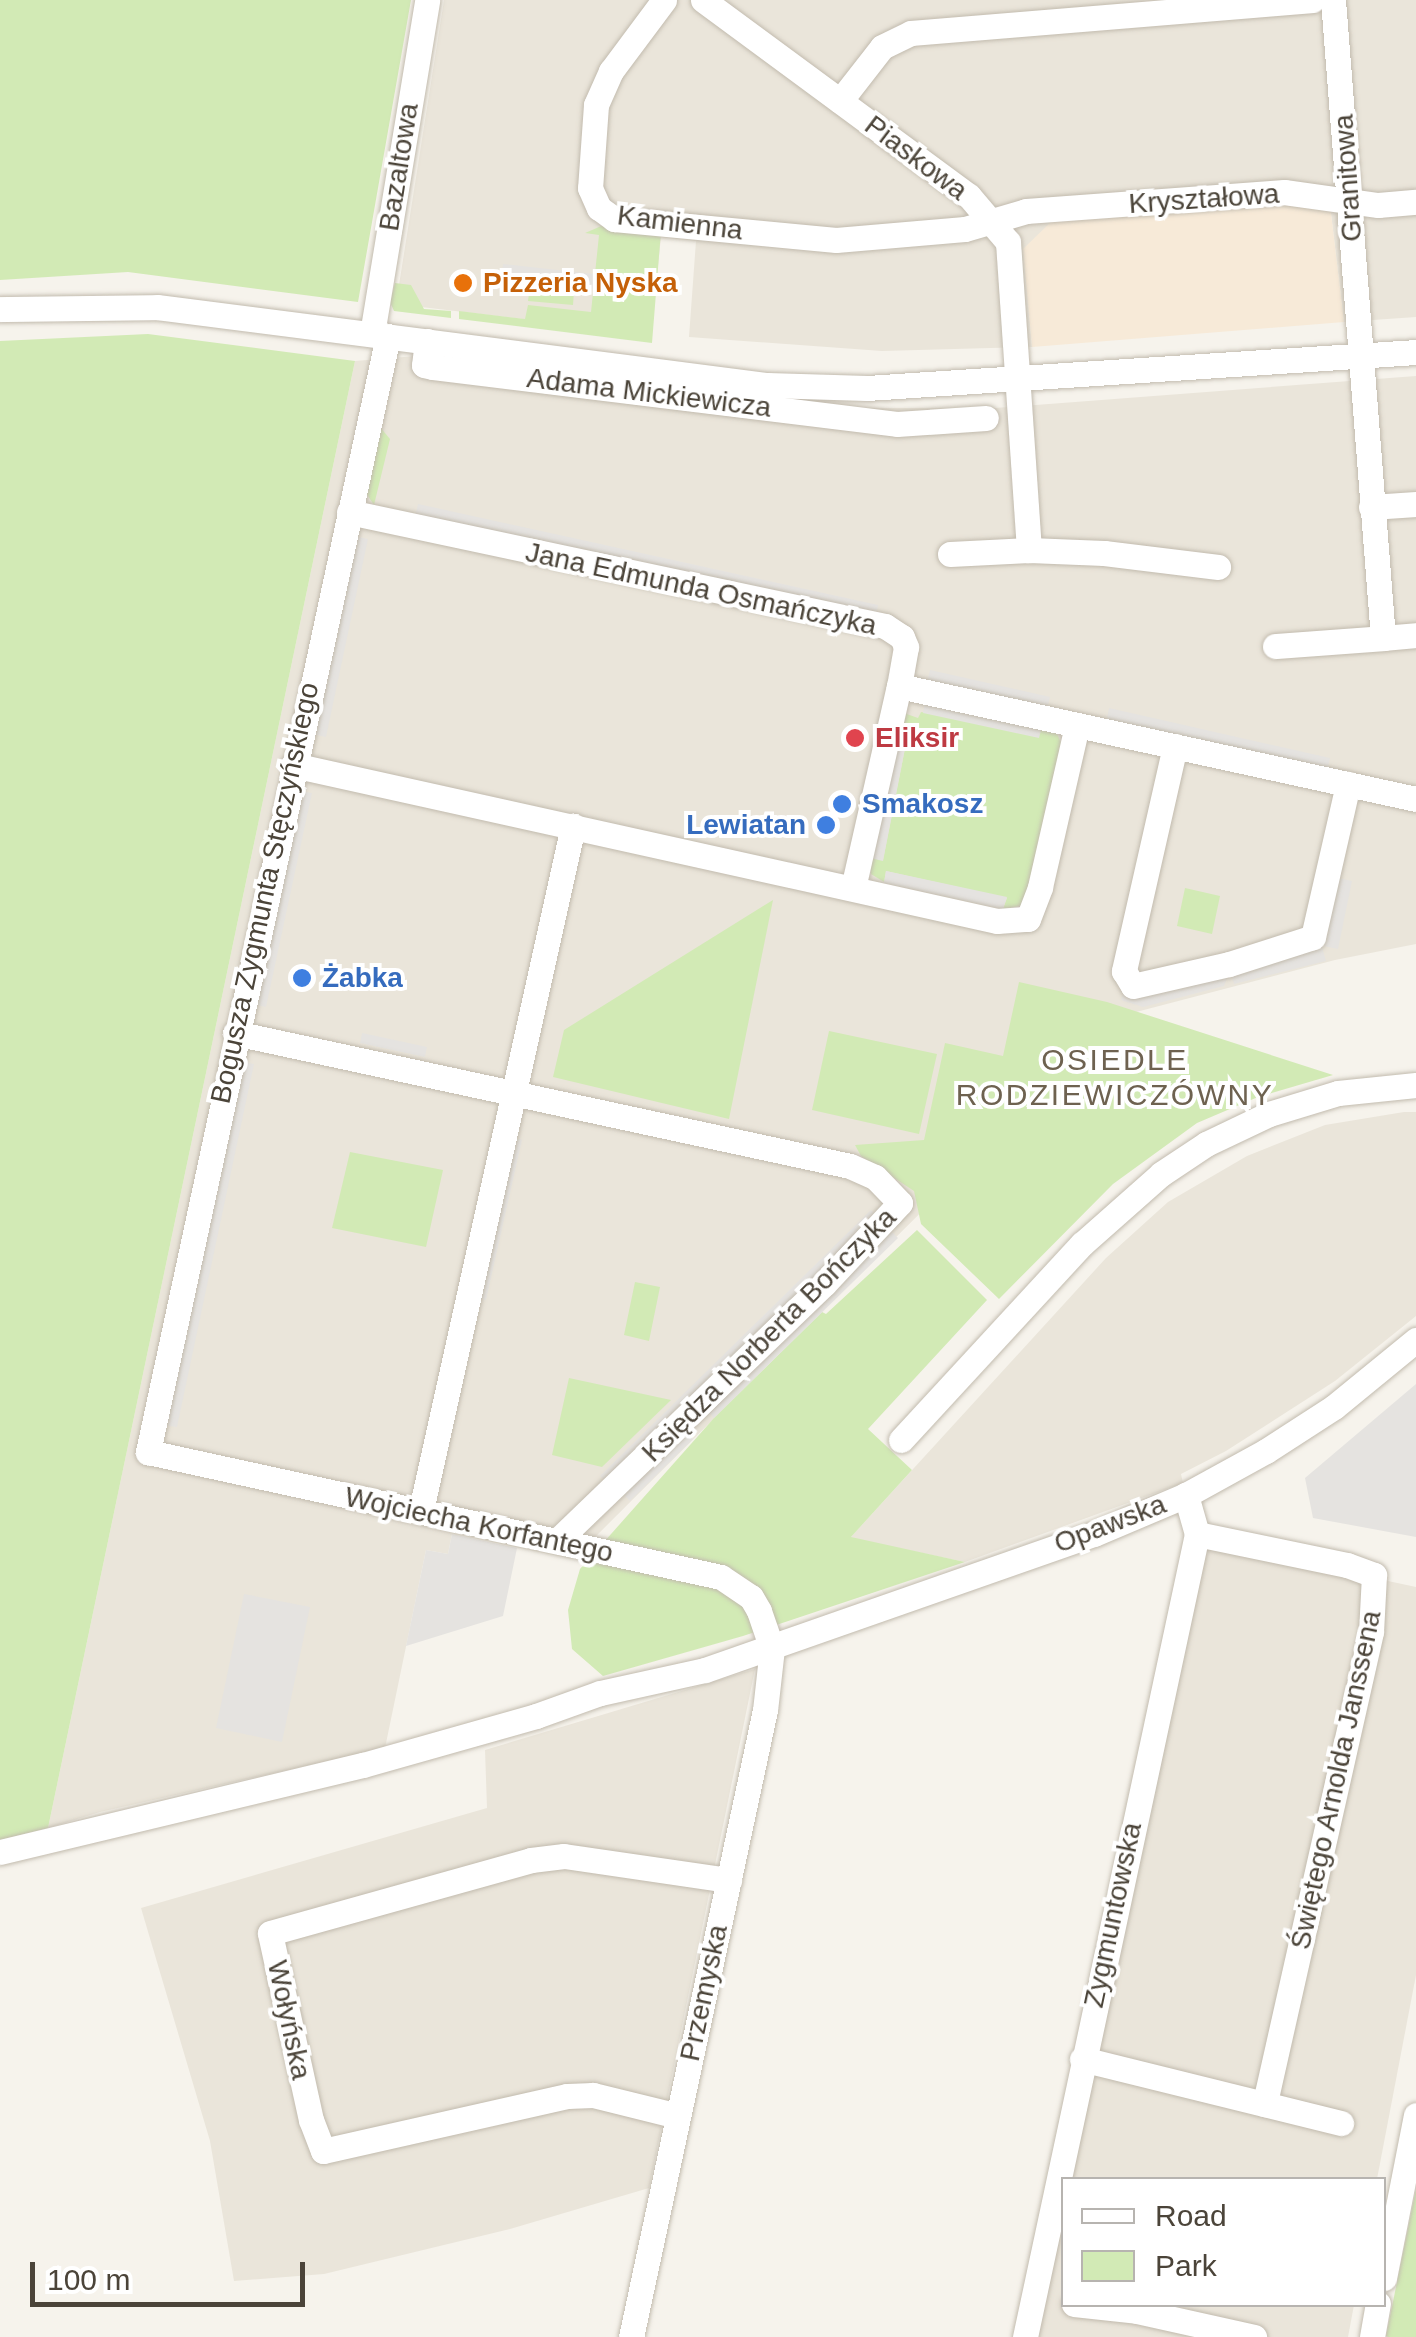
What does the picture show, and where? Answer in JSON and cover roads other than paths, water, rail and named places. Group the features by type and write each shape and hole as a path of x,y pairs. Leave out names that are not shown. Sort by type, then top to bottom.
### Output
{"street":[{"name":"Bazaltowa","path":"380,335 428,0"},
{"name":"Kamienna","path":"664,0 612,72 596,105 590,188 606,214 624,221 836,240 926,234 994,222"},
{"name":"Piaskowa","path":"703,0 969,196 994,222 1010,254 1019,380"},
{"path":"840,101 882,47 911,33 1313,0"},
{"name":"Granitowa","path":"1333,0 1360,356"},
{"name":"Kryształowa","path":"994,222 1026,211 1284,192 1350,203 1416,202"},
{"name":"Adama Mickiewicza","path":"0,309 158,307 767,385 895,388 1416,352"},
{"name":"Bogusza Zygmunta Stęczyńskiego","path":"148,1452 349,512 380,335"},
{"name":"Adama Mickiewicza","path":"427,341 424,364 433,367 897,424 986,418"},
{"path":"1360,356 1383,638"},
{"path":"1019,380 1029,550"},
{"path":"895,388 897,424"},
{"path":"1372,507 1416,504"},
{"name":"Jana Edmunda Osmańczyka","path":"349,512 885,626 902,637 906,648 899,686"},
{"path":"950,554 1029,550 1104,554 1218,568"},
{"path":"1274,646 1416,636"},
{"path":"851,888 899,686 1416,799"},
{"path":"293,765 997,921 1028,919 1040,888 1077,725"},
{"path":"1175,746 1124,971 1126,980 1144,986 1313,937 1348,784"},
{"path":"421,1510 573,826"},
{"name":"Księdza Norberta Bończyka","path":"235,1033 850,1166 876,1177 900,1203 824,1284 558,1540"},
{"path":"901,1440 1082,1244 1161,1174 1206,1144 1269,1114 1346,1091 1416,1085"},
{"name":"Opawska","path":"0,1852 364,1765 536,1716 600,1692 705,1670 1094,1534 1186,1495 1300,1431 1416,1340"},
{"name":"Wojciecha Korfantego","path":"148,1452 721,1578 751,1597 772,1648"},
{"name":"Zygmuntowska","path":"1025,2337 1197,1534 1186,1495"},
{"name":"Świętego Arnolda Janssena","path":"1197,1534 1348,1565 1374,1575 1371,1632 1265,2104"},
{"name":"Przemyska","path":"631,2337 766,1710 772,1648"},
{"name":"Wołyńska","path":"678,2116 594,2095 568,2096 323,2151 311,2120 270,1933 531,1860 564,1856 728,1880"},
{"path":"1082,2059 1341,2123"},
{"path":"1386,2268 1416,2116"},
{"path":"1030,2303 1061,2304"},
{"path":"1101,2307 1137,2311 1254,2337"},
{"path":"1372,2337 1377,2307"}],"place":[{"name":"Pizzeria Nyska","path":"463,283"},
{"name":"Eliksir","path":"855,738"},
{"name":"Smakosz","path":"842,804"},
{"name":"Lewiatan","path":"826,825"},
{"name":"Żabka","path":"302,978"}],"district":[{"name":"OSIEDLE RODZIEWICZÓWNY","path":"1115,1077"}]}
